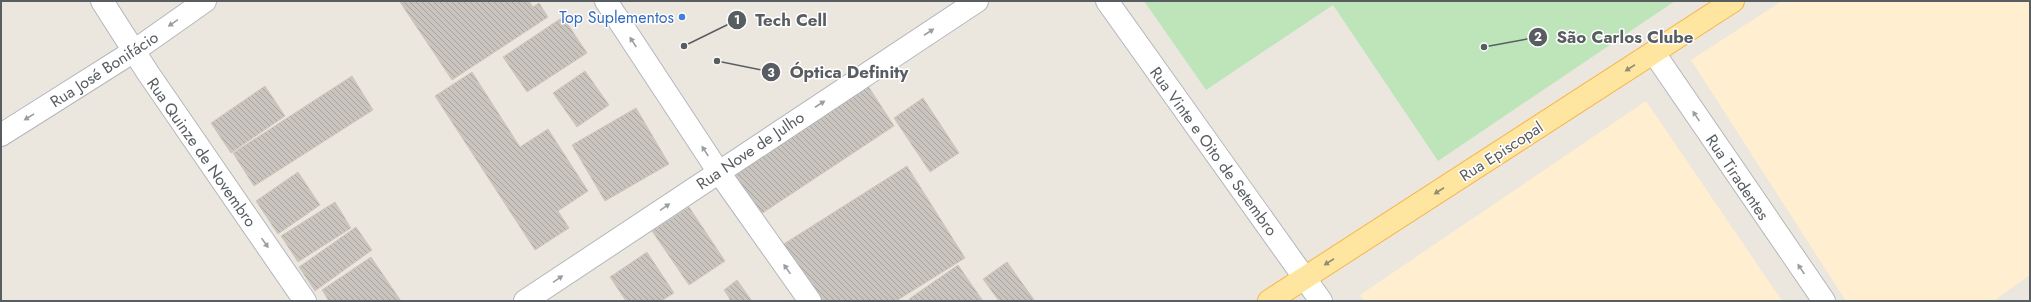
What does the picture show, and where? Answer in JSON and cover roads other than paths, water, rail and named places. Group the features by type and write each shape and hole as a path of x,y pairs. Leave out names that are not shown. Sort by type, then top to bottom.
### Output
{"main road":[{"name":"Rua Quinze de Novembro","path":"102,1 134,51 305,301"},
{"name":"Rua José Bonifácio","path":"1,135 134,51 205,1"},
{"path":"606,1 718,171 810,301"},
{"name":"Rua Nove de Julho","path":"525,301 718,171 977,1"},
{"name":"Rua Vinte e Oito de Setembro","path":"1107,1 1321,301"},
{"name":"Rua Episcopal","path":"1269,301 1733,1"},
{"name":"Rua Tiradentes","path":"1654,53 1824,301"}],"place":[{"name":"Top Suplementos","path":"682,17"},
{"name":"Tech Cell","path":"684,46"},
{"name":"São Carlos Clube","path":"1484,47"},
{"name":"Óptica Definity","path":"717,61"}]}
